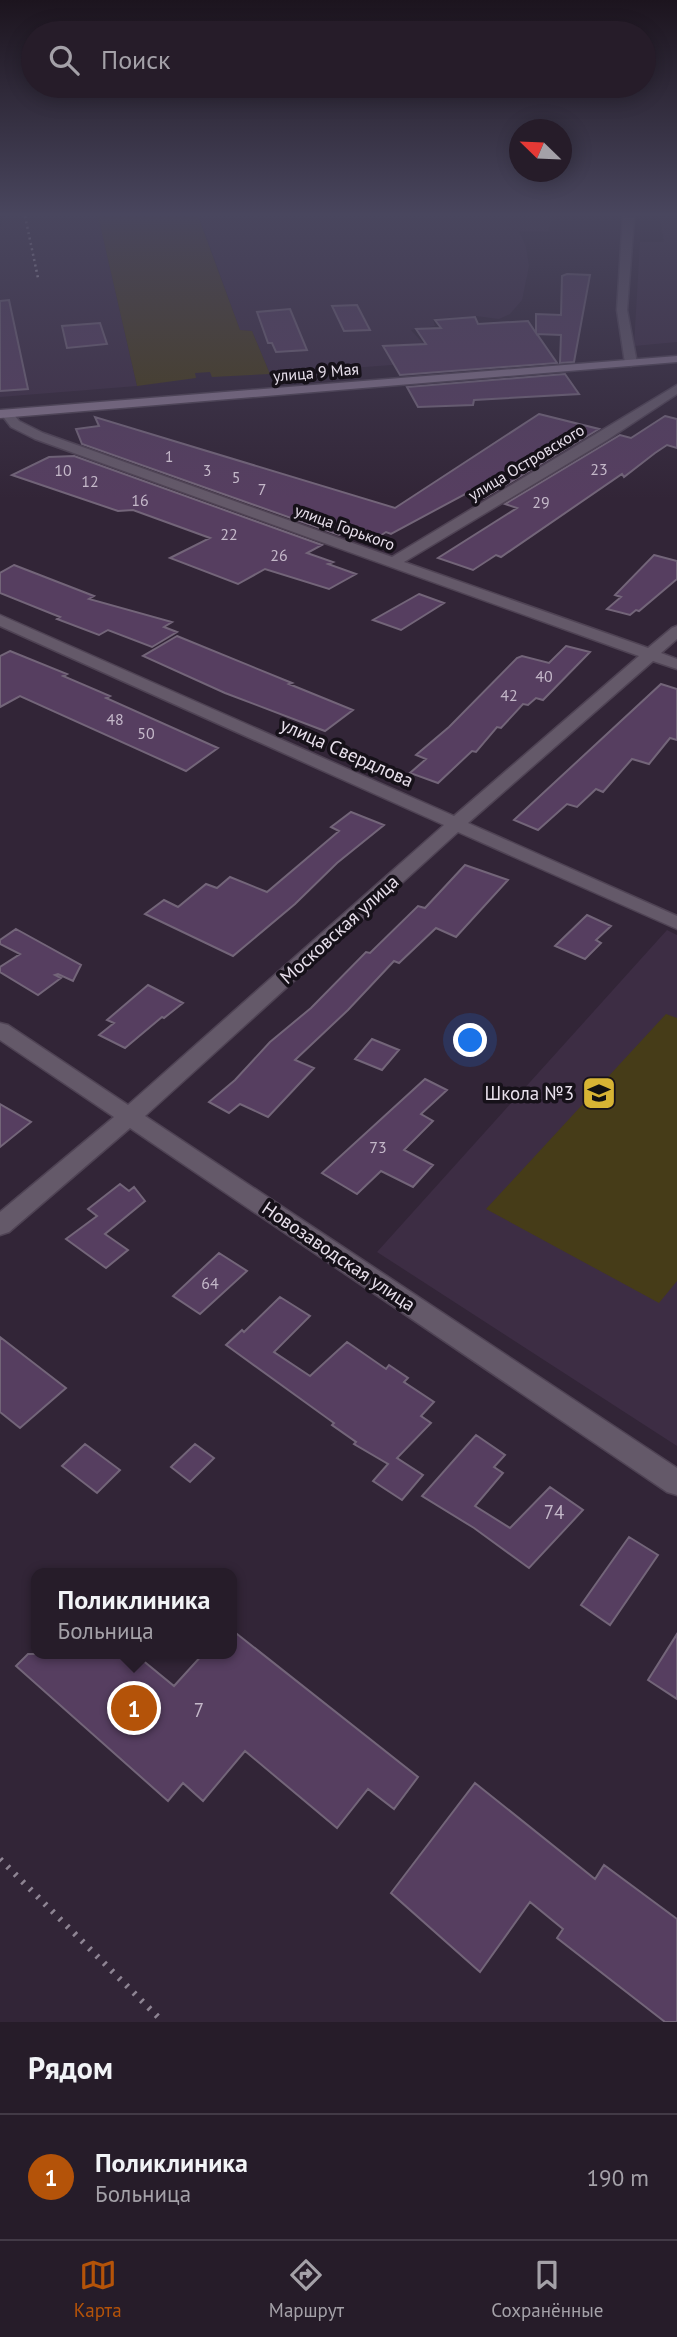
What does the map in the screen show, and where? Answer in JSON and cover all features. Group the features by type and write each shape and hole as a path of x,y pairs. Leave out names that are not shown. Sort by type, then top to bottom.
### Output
{"street":[{"path":"622,310 631,363"},
{"name":"улица 9 Мая","path":"4,414 677,359"},
{"name":"улица Островского","path":"392,563 677,390"},
{"name":"улица Горького","path":"4,414 15,424 39,436 677,664"},
{"name":"улица Свердлова","path":"0,620 677,923"},
{"name":"Московская улица","path":"0,1226 130,1116 457,823 677,631"},
{"name":"Новозаводская улица","path":"0,1030 677,1483"}],"path":[{"path":"0,1859 163,2022"}],"shaded area":[{"path":"0,310 120,310 137,386 0,397"},
{"path":"120,310 233,310 240,330 252,331 270,374 212,377 210,372 195,373 196,378 137,386"},
{"path":"233,310 513,310 499,319 476,316 433,319 435,326 411,330 422,342 433,343 446,361 270,374 252,331 240,330"},
{"path":"636,310 677,310 677,342 634,346"},
{"name":"Школа №3","path":"667,930 677,935 677,1446 377,1252"},
{"path":"666,1014 677,1018 677,1281 659,1303 486,1209"}],"building":[{"path":"0,310 11,310 28,389 0,391"},
{"path":"291,310 307,350 276,352 272,343 268,343 257,312"},
{"path":"334,310 360,310 370,330 344,331"},
{"path":"561,310 583,310 574,362 560,363 561,335 537,334 557,363 400,375 383,346 426,344 416,329 441,328 435,320 475,317 478,324 528,321 536,333 536,314 561,315"},
{"path":"100,323 107,344 67,348 62,326"},
{"path":"565,374 579,394 474,400 473,405 418,407 407,387"},
{"path":"539,414 599,429 484,498 467,493 391,534 386,532 380,536 354,527 339,535 82,444 76,429 99,426 95,417 395,508"},
{"path":"665,416 677,419 677,448 667,445 624,477 622,474 501,557 496,555 473,570 438,558 517,508 505,504 620,435 631,438"},
{"path":"74,456 322,545 307,553 356,574 329,589 265,569 238,584 170,558 210,538 133,510 118,511 12,475 49,457"},
{"path":"654,555 677,561 677,579 639,611 636,610 630,615 607,609 621,597 615,595"},
{"path":"14,565 94,596 89,599 172,622 164,627 177,632 152,647 108,630 99,635 57,619 60,617 0,593 0,573"},
{"path":"419,594 444,603 401,630 373,620"},
{"path":"177,636 353,710 325,731 225,693 143,656"},
{"path":"566,646 590,652 543,700 536,698 528,705 523,704 501,728 497,727 476,752 472,751 438,783 410,773 426,759 416,755 449,727 517,658 522,656 549,663"},
{"path":"10,651 67,674 63,676 218,748 186,771 20,696 0,707 0,656"},
{"path":"661,684 677,689 677,740 670,738 649,764 632,759 603,792 596,789 577,807 567,804 538,830 514,820"},
{"path":"351,812 384,825 233,956 145,914 164,900 178,907 206,884 217,888 230,877 267,892 339,831 331,827"},
{"path":"465,865 508,880 456,937 436,928 399,963 394,961 348,1010 295,1060 314,1068 268,1117 240,1104 229,1113 209,1102 235,1080 270,1042 311,1008 366,952 370,953 418,906 425,908"},
{"path":"587,915 611,926 596,940 601,943 585,959 555,946"},
{"path":"16,929 81,965 73,981 55,975 61,978 38,995 0,972 0,967 20,954 0,944 0,940"},
{"path":"148,985 183,1003 125,1048 99,1035 114,1023 107,1020"},
{"path":"372,1039 399,1050 382,1070 355,1059"},
{"path":"425,1079 447,1090 421,1114 433,1121 404,1150 433,1165 413,1187 381,1171 357,1194 322,1173"},
{"path":"0,1104 31,1122 0,1147"},
{"path":"120,1184 129,1191 134,1187 145,1201 105,1234 128,1250 106,1268 66,1239 97,1216 88,1209"},
{"path":"219,1253 247,1271 200,1314 173,1296"},
{"path":"280,1297 310,1316 274,1352 310,1376 347,1342 386,1369 389,1365 408,1378 404,1382 434,1402 421,1416 431,1423 397,1458 423,1475 402,1500 373,1481 388,1464 354,1444 356,1442 332,1425 334,1423 226,1345 242,1330 244,1332"},
{"path":"0,1337 66,1388 20,1428 0,1412"},
{"path":"476,1435 505,1455 494,1467 503,1473 475,1506 510,1528 550,1487 583,1510 529,1568 474,1528 422,1496"},
{"path":"85,1444 120,1470 97,1493 62,1466"},
{"path":"195,1444 214,1458 190,1482 171,1467"},
{"path":"629,1537 658,1555 610,1625 581,1605"},
{"path":"237,1634 418,1777 394,1809 368,1789 337,1828 245,1751 203,1801 183,1783 168,1801 16,1666 28,1654 31,1654 31,1659 141,1659 174,1686 198,1659 237,1659"},
{"path":"677,1634 677,1699 648,1680"},
{"path":"475,1783 595,1879 604,1865 677,1919 677,2022 665,2022 557,1938 563,1929 530,1902 480,1972 391,1893"}],"place":[{"name":"Школа №3","path":"599,1093"},
{"name":"Поликлиника","path":"134,1708"}]}
